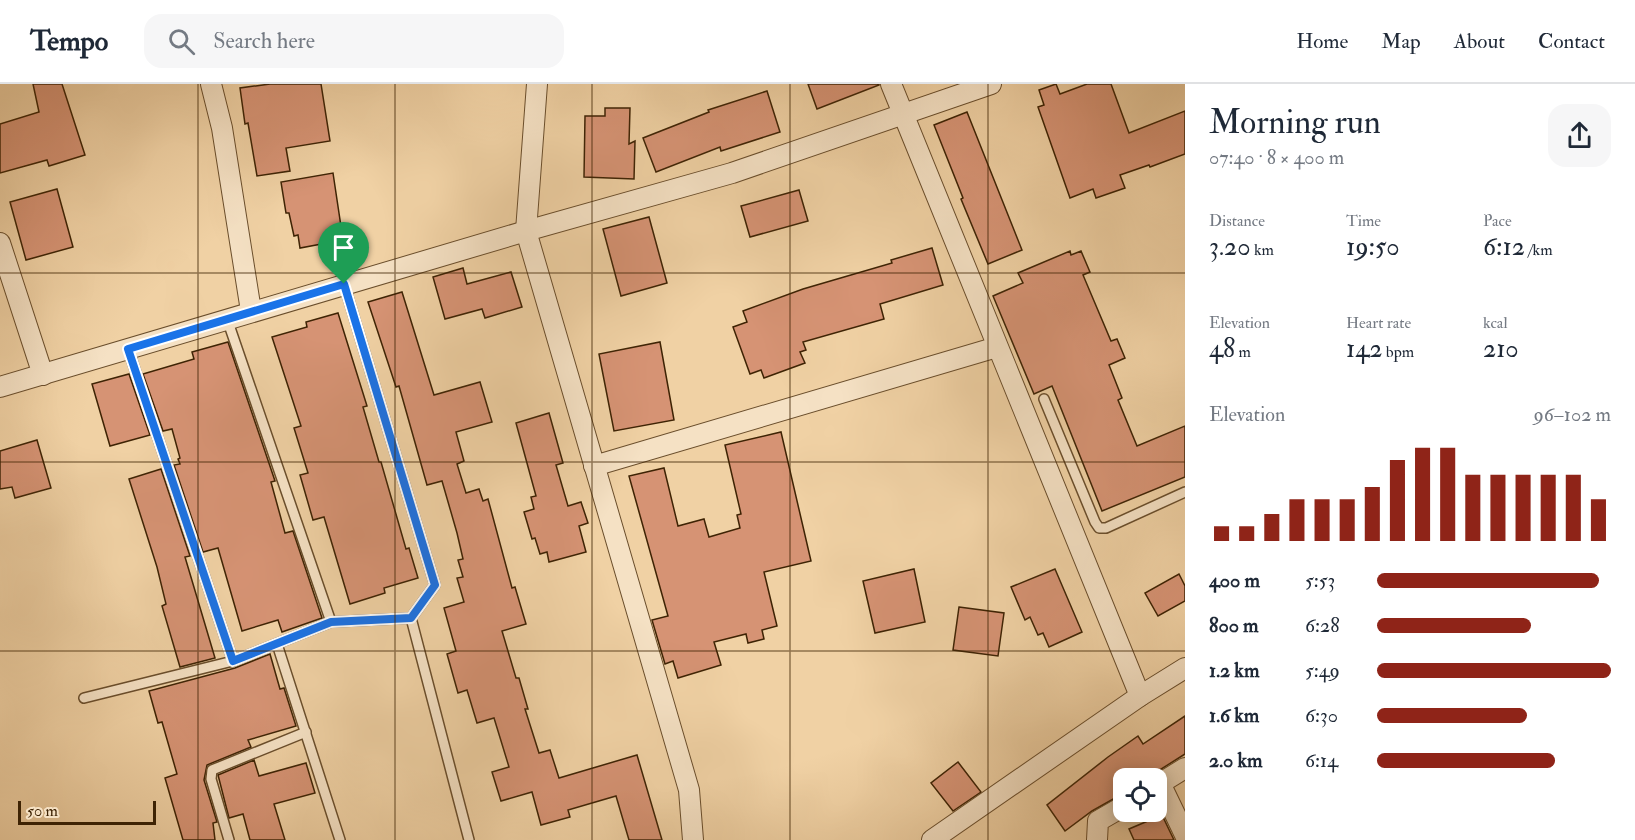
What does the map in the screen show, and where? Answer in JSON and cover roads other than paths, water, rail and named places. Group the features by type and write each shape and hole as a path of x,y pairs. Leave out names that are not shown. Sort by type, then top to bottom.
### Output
{"street":[{"path":"211,84 222,128 251,311"},
{"path":"537,84 526,231 689,790 693,840"},
{"path":"891,84 1140,696"},
{"path":"0,387 251,311 732,173 992,84"},
{"path":"0,243 43,375"},
{"path":"594,466 998,347"},
{"path":"932,840 1140,696 1185,668"},
{"path":"1167,779 1185,768"},
{"path":"1167,802 1185,835"},
{"path":"1097,840 1098,821 1113,812"}],"lane":[{"path":"344,284 435,585 411,618"},
{"path":"227,319 331,622"},
{"path":"128,349 233,661"},
{"path":"1044,399 1099,528 1106,528 1185,492"},
{"path":"84,698 233,661 331,622 411,618"},
{"path":"411,618 470,840"},
{"path":"277,644 339,840"},
{"path":"230,840 211,779 212,770 306,732"}]}
